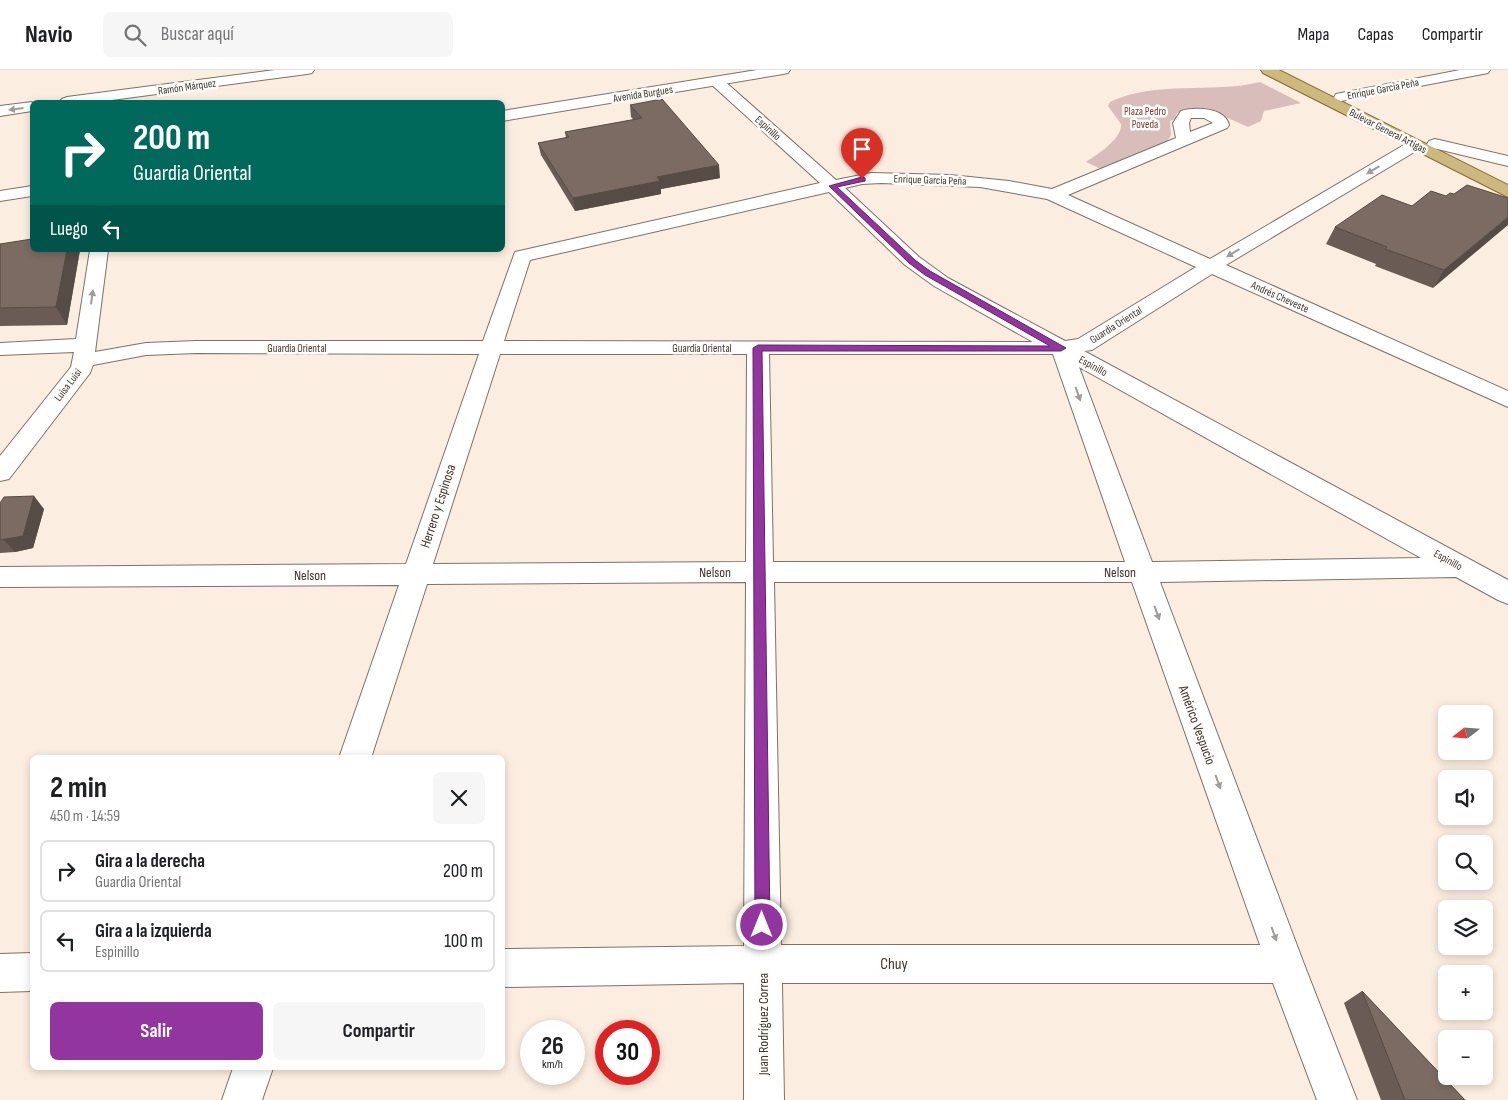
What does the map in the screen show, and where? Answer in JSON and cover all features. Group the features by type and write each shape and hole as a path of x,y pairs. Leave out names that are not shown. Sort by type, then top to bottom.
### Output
{"main road":[{"name":"Bulevar General Artigas","path":"1268,70 1508,192"},
{"name":"Bulevar General Artigas","path":"1287,70 1508,180"}],"street":[{"name":"Ramón Márquez","path":"80,100 238,75 307,70"},
{"name":"Avenida Burgues","path":"505,116 783,70"},
{"name":"Enrique García Peña","path":"1341,97 1483,70"},
{"path":"238,75 240,95"},
{"name":"Espinillo","path":"717,82 912,261 928,273 1508,593"},
{"path":"0,111 30,107"},
{"path":"1053,195 1184,139"},
{"path":"1435,144 1508,161"},
{"name":"Guardia Oriental","path":"0,349 60,347 85,352 196,347 490,349 1061,348 1084,345 1415,145"},
{"name":"Enrique García Peña","path":"522,256 862,179 902,178 999,184 1028,188 1053,195"},
{"path":"0,196 30,191"},
{"name":"Andrés Cheveste","path":"1053,195 1508,400"},
{"name":"Luisa Luisi","path":"0,473 82,368 99,252"},
{"name":"Herrero y Espinosa","path":"356,755 522,256"},
{"name":"Juan Rodríguez Correa","path":"758,348 764,1100"},
{"name":"Américo Vespucio","path":"1061,348 1285,964 1337,1100"},
{"name":"Nelson","path":"0,576 1142,572 1461,567"},
{"name":"Chuy","path":"505,968 763,964 1285,964"},
{"path":"0,973 30,972"},
{"path":"242,1100 252,1070"}],"green space":[{"name":"Plaza Pedro Poveda","path":"1260,82 1301,103 1264,111 1261,121 1248,127 1219,114 1187,110 1177,113 1175,119 1170,121 1171,135 1167,142 1101,169 1086,162 1108,146 1121,129 1121,124 1108,106 1110,102 1146,91 1222,87"}],"building":[{"path":"662,99 719,165 657,177 660,181 573,198 538,143 569,137 565,132 642,118 630,105"},
{"path":"1467,185 1508,198 1508,217 1444,270 1385,249 1387,247 1335,227 1382,195 1412,206 1431,191 1446,196 1450,193 1454,194"},
{"path":"30,239 30,252 67,252 56,307 0,308 0,244"},
{"path":"34,496 23,536 0,540 0,503 4,497"},
{"path":"1362,991 1438,1071 1438,1085 1451,1085 1465,1100 1405,1100"}],"route":[{"path":"762,925 758,348 1061,348 928,273 912,261 832,186 862,179"}]}
